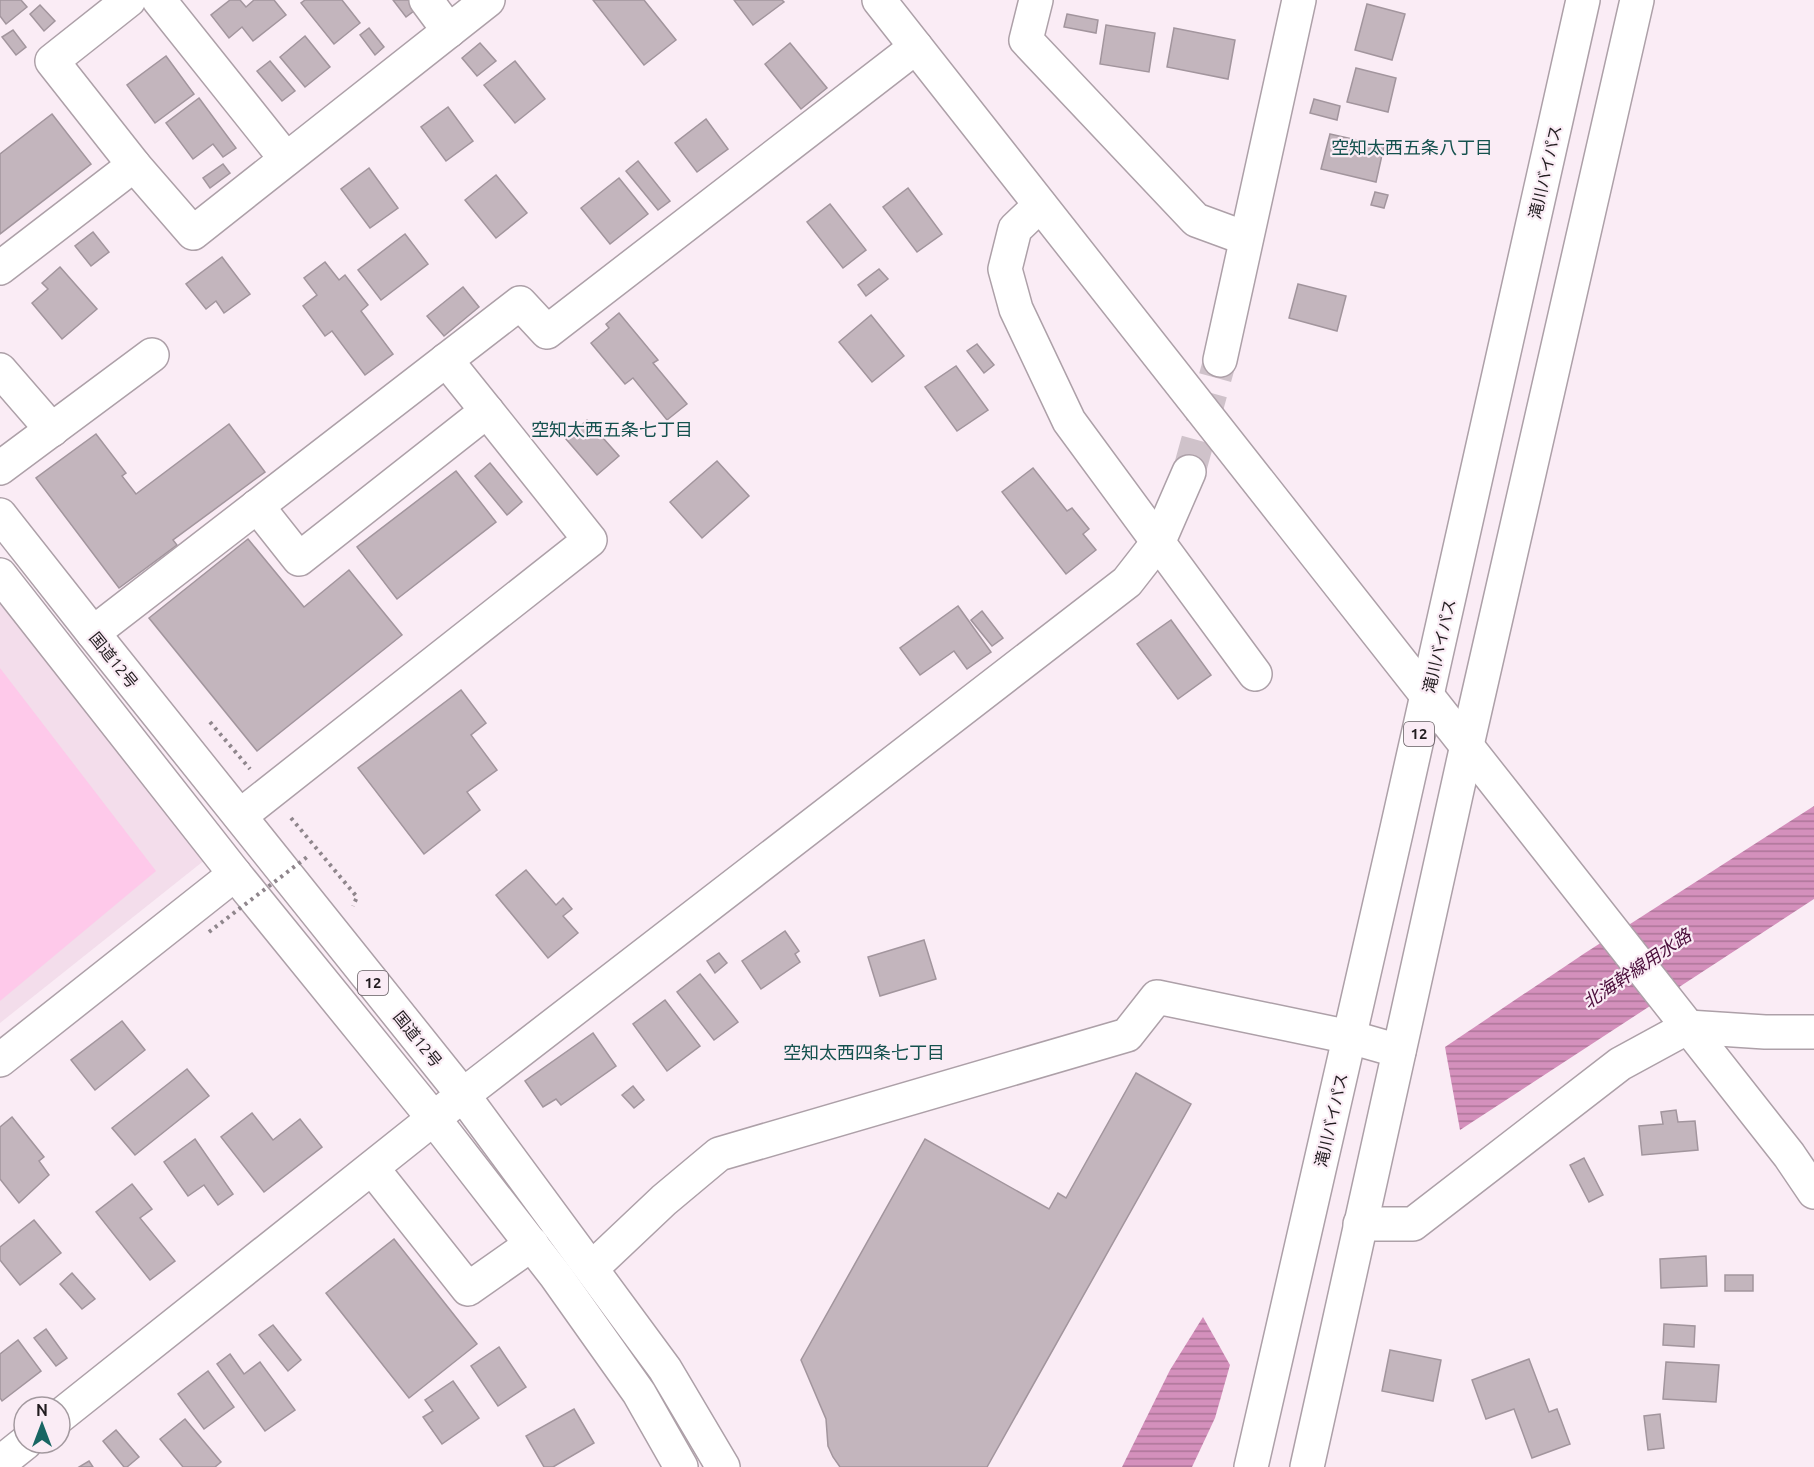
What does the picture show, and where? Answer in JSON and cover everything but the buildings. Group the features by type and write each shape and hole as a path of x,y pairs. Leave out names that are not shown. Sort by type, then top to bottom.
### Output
{"main road":[{"path":"129,0 52,61 134,165 193,233 488,0"},
{"path":"159,0 286,159"},
{"path":"426,0 449,31"},
{"path":"879,0 1789,1155 1814,1192"},
{"path":"1036,0 1026,40 1196,220 1245,238"},
{"path":"1220,360 1299,0"},
{"name":"滝川バイパス","path":"1251,1467 1583,0"},
{"path":"1307,1467 1467,745 1637,0"},
{"path":"93,633 520,303 547,332 916,48"},
{"path":"0,268 134,165"},
{"path":"1040,205 1015,229 1005,269 1016,309 1069,420 1160,541 1255,674"},
{"path":"0,468 153,355"},
{"path":"240,816 590,540 446,360"},
{"path":"0,370 52,430"},
{"path":"257,506 299,559 487,411"},
{"path":"72,1406 463,1095 1127,582 1160,541 1189,472"},
{"name":"国道12号","path":"0,515 463,1095 666,1369 723,1467"},
{"name":"12","path":"0,575 235,874 434,1119 532,1244 639,1393 681,1467"},
{"path":"0,1060 235,874"},
{"path":"592,1268 664,1200 718,1154 1127,1035 1157,997 1350,1037 1399,1051"},
{"path":"1679,1015 1765,1032 1814,1032"},
{"path":"1360,1224 1413,1224 1620,1064 1679,1015"},
{"path":"372,1168 468,1288 532,1244"},
{"path":"0,1463 12,1454"}],"path":[{"path":"209,932 307,857"}],"shaded area":[{"path":"0,603 206,859 0,1023"},
{"path":"0,668 156,871 0,1001"}],"water":[{"name":"北海幹線用水路","path":"1814,806 1814,899 1460,1130 1445,1047 1585,953"},
{"path":"1203,1317 1230,1365 1215,1418 1192,1467 1122,1467 1170,1370"}],"tunnel":[{"path":"1189,472 1220,360"}],"district":[{"name":"空知太西五条八丁目","path":"1412,148"},
{"name":"空知太西五条七丁目","path":"612,430"},
{"name":"空知太西四条七丁目","path":"864,1053"}]}
